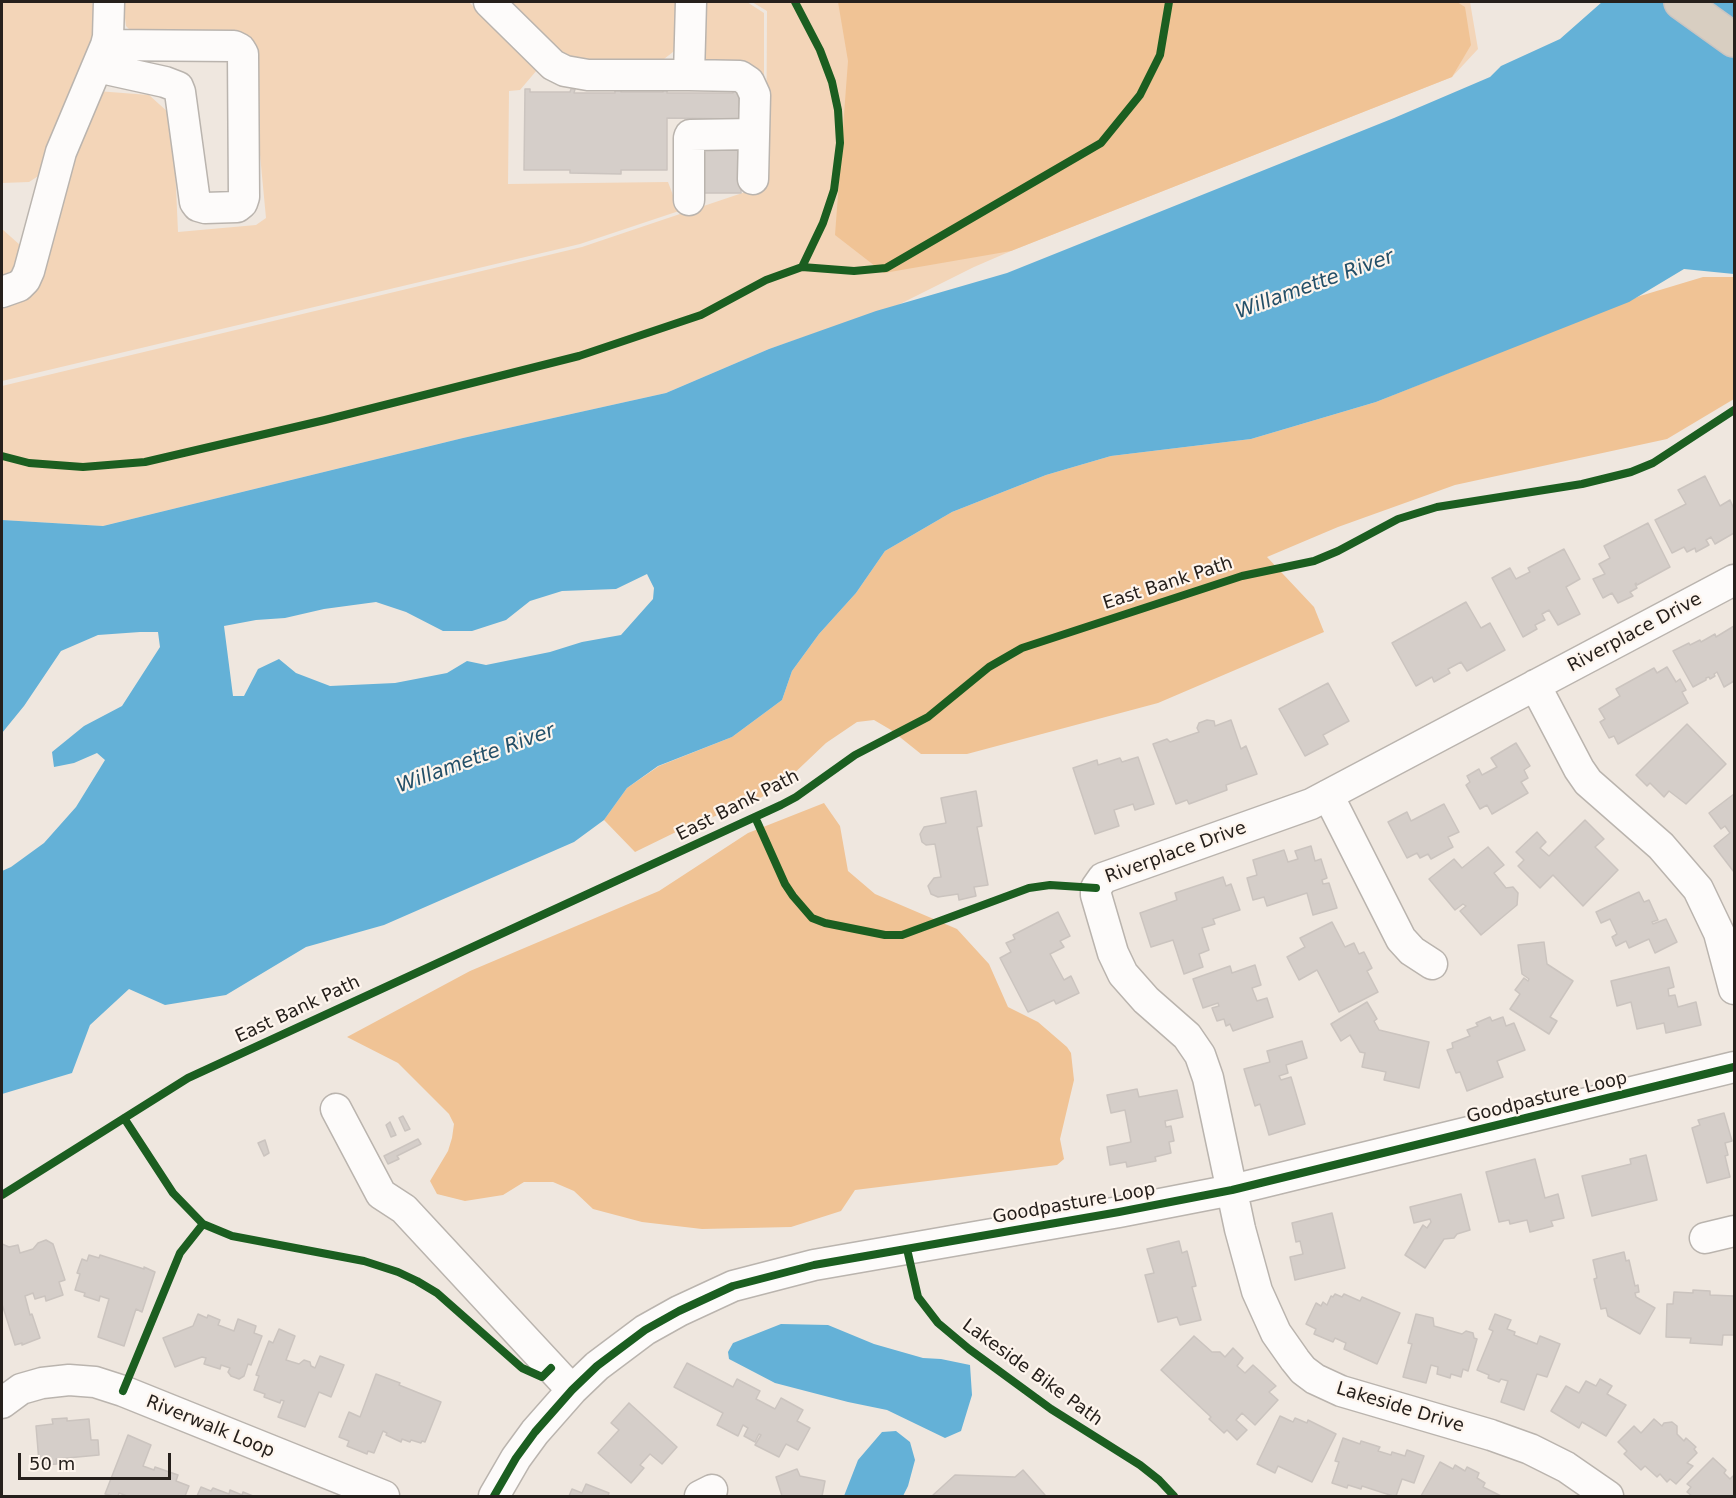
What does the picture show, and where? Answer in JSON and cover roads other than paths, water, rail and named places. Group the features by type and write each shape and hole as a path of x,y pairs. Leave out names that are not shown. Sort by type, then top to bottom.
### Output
{"highway":[{"path":"1681,2 1734,40"}],"street":[{"path":"2,292 19,286 25,280 61,152 102,56 109,2"},
{"path":"489,2 553,65 565,71 588,75 740,76 747,79 755,95 753,179"},
{"path":"689,75 690,2"},
{"path":"234,46 240,49 243,54 244,197 242,203 237,207 205,208 198,206 195,202 178,87 102,56 234,46"},
{"path":"689,200 690,135 754,134"},
{"name":"Riverplace Drive","path":"1232,1190 1208,1078 1200,1055 1188,1036 1146,1000 1123,974 1113,953 1096,895 1096,888 1103,878 1292,812 1328,795 1734,580"},
{"path":"1534,685 1588,782 1661,846 1698,889 1719,933 1734,989"},
{"path":"1328,795 1401,939 1412,951 1432,964"},
{"name":"Goodpasture Loop","path":"494,1497 516,1458 572,1390 597,1366 645,1330 679,1311 759,1277 814,1265 1232,1190 1734,1067"},
{"path":"336,1109 381,1194 404,1209 572,1390"},
{"name":"Lakeside Drive","path":"1232,1190 1243,1242 1262,1305 1280,1339 1303,1370 1315,1379 1341,1391 1530,1449 1573,1486 1608,1497"},
{"path":"1705,1238 1734,1231"},
{"name":"Riverwalk Loop","path":"2,1403 21,1389 42,1383 69,1380 95,1382 123,1391 384,1497"}],"water":[{"name":"Willamette River","path":"1602,2 1734,2 1734,274 1684,269 1629,302 1376,402 1251,439 1111,456 1046,475 952,512 885,551 856,593 819,634 792,671 782,700 732,737 658,766 627,788 604,820 574,842 384,925 306,947 226,995 165,1005 129,989 90,1025 72,1073 2,1094 2,871 44,843 76,807 105,760 97,753 74,763 54,767 52,752 84,726 122,706 160,647 158,632 140,632 98,635 61,651 24,706 2,733 2,520 103,526 463,438 666,393 769,349 876,311 1007,273 1394,118 1490,77 1501,66 1560,39","holes":["647,574 654,588 653,599 621,635 486,665 467,661 447,673 395,683 330,686 296,673 279,659 258,669 244,696 233,696 224,626 376,602 406,612 443,631 472,631 506,620 530,601 562,591 616,589"]},
{"path":"781,1324 828,1325 874,1344 923,1358 970,1365 972,1395 961,1431 945,1438 887,1410 775,1383 729,1359 728,1352 733,1343"},
{"path":"896,1431 910,1442 915,1460 903,1496 844,1496 858,1460 882,1432"}]}
